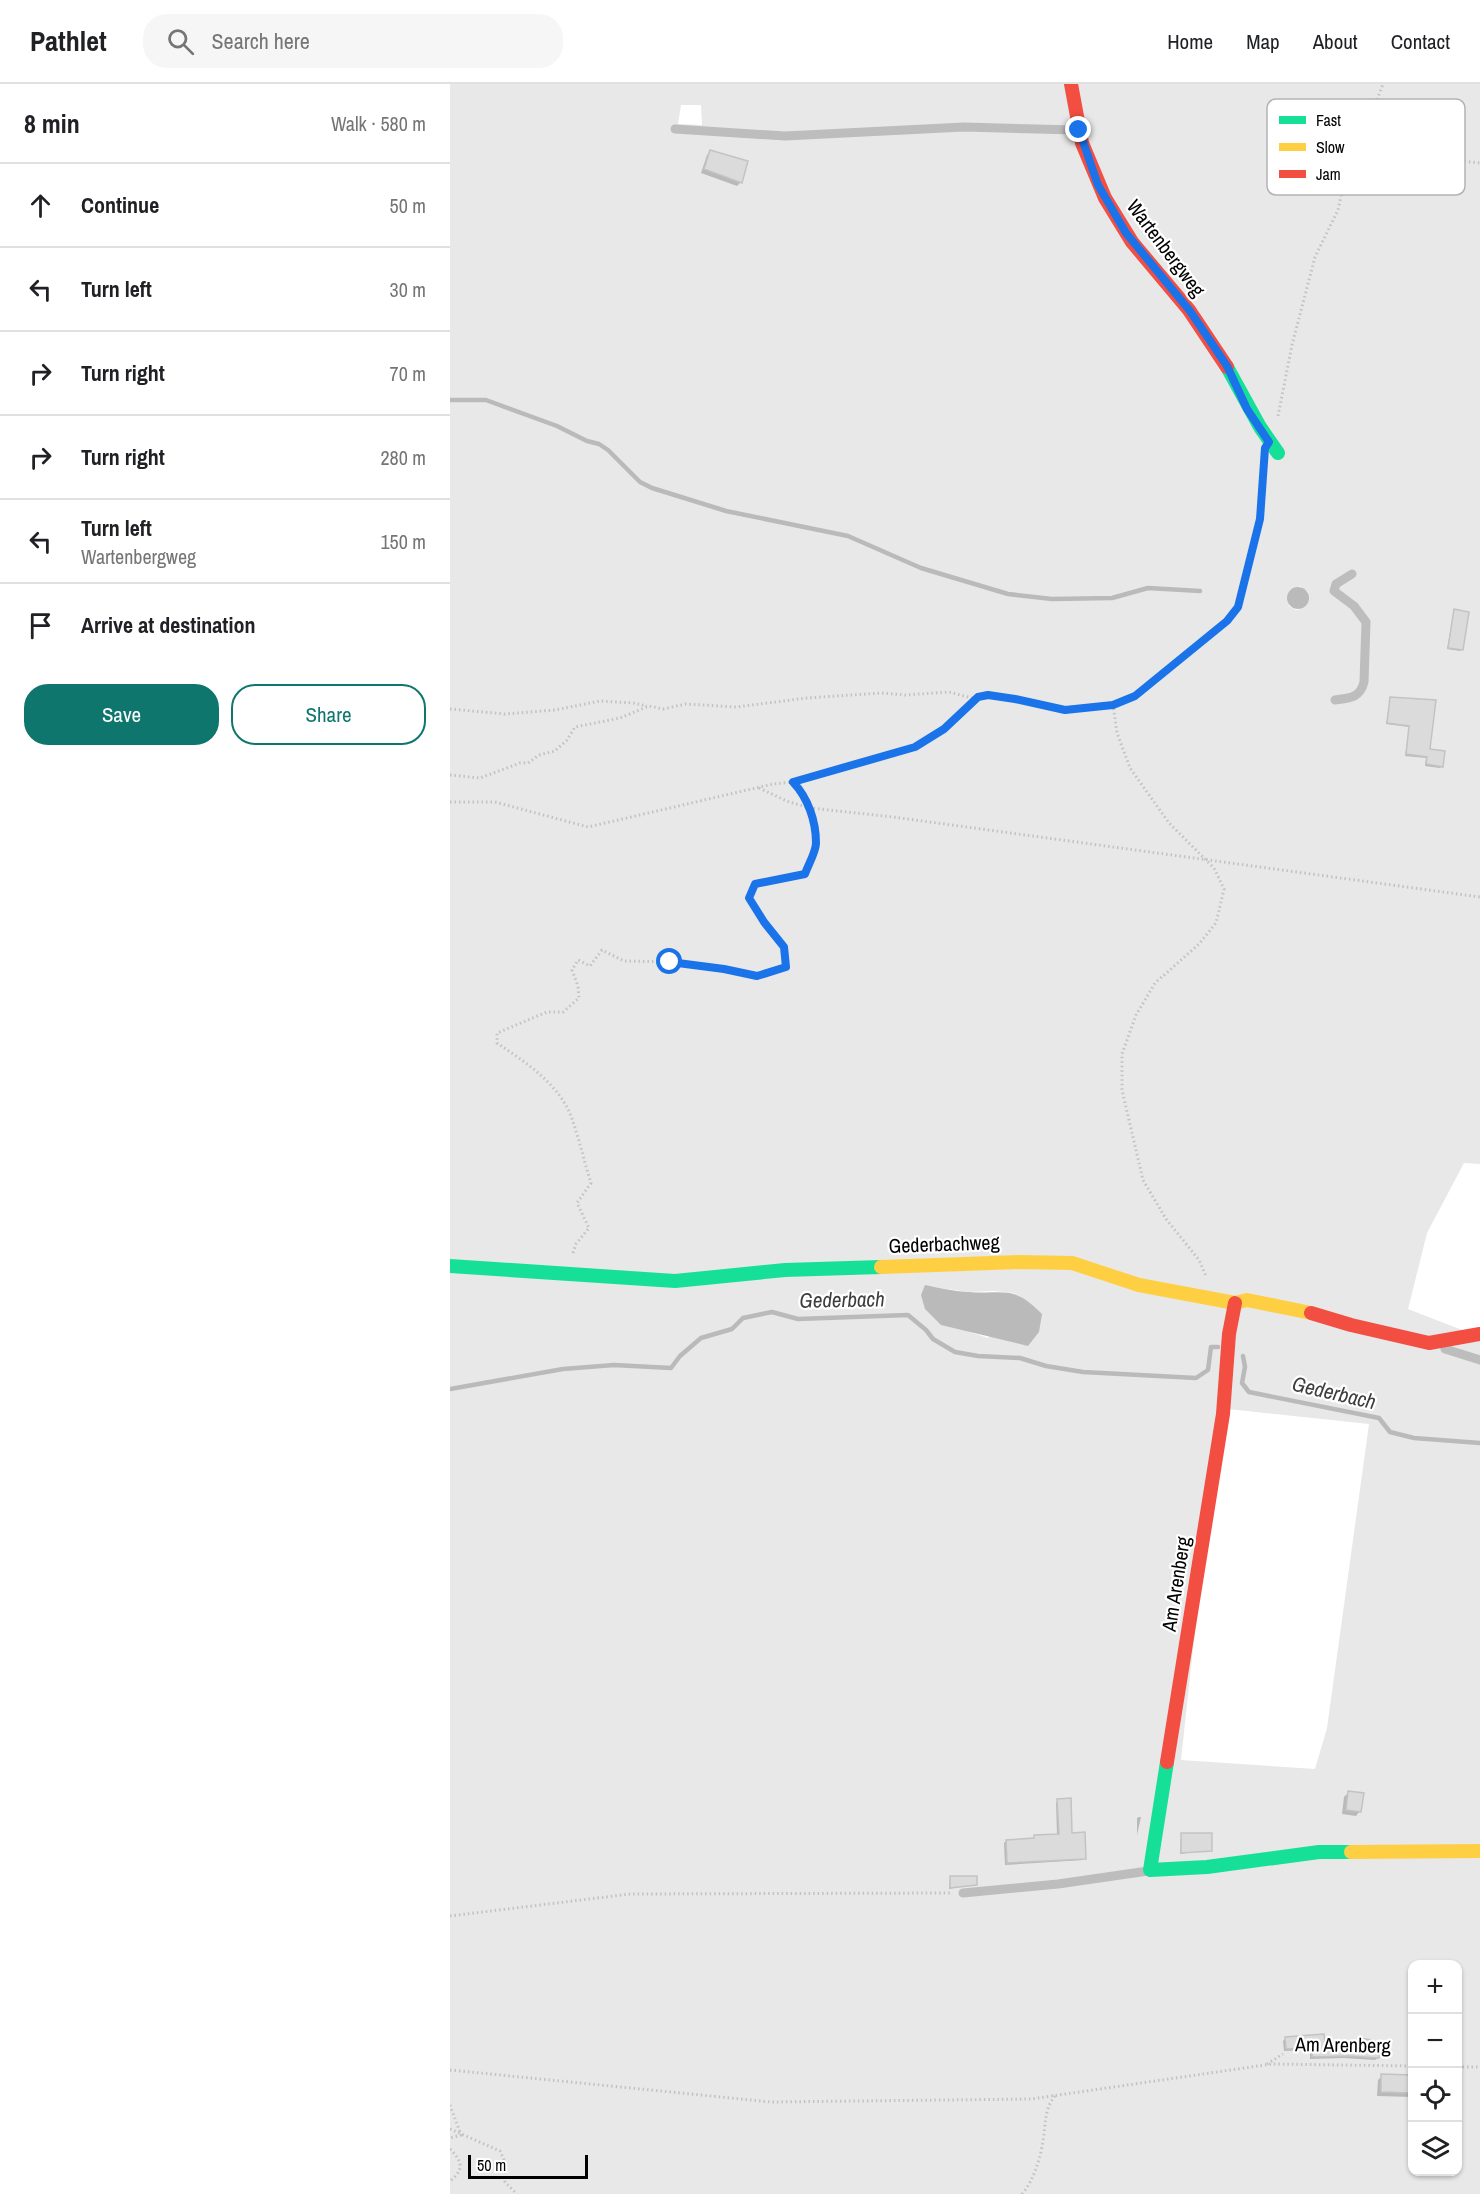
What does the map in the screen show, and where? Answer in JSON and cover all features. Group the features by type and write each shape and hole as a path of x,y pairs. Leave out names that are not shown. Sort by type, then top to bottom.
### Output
{"street":[{"name":"Wartenbergweg","path":"1071,84 1079,130 1098,185 1126,233 1190,311 1227,366 1247,409 1273,448"},
{"name":"Gederbachweg","path":"450,1266 675,1281 786,1270 1020,1262 1072,1263 1139,1285 1235,1303 1247,1300 1301,1310 1351,1325 1429,1343 1480,1334"},
{"name":"Am Arenberg","path":"1150,1870 1223,1414 1235,1303"},
{"path":"1150,1870 1207,1867 1319,1852 1480,1851"}],"lane":[{"path":"675,129 785,136 964,127 1079,130"},
{"path":"1335,700 1356,696 1362,690 1364,682 1366,622 1354,606 1334,591 1336,584 1352,574"},
{"name":"Gederbachweg","path":"1429,1343 1480,1360"},
{"path":"963,1893 1058,1884 1150,1870"}],"path":[{"path":"1378,99 1383,84"},
{"path":"1465,161 1480,163"},
{"path":"450,802 495,802 588,827 757,788 793,782 915,747 944,729 976,699 988,695 1065,710 1113,705 1135,696 1227,621 1238,607 1260,519 1265,448 1273,448 1292,345 1315,257 1338,210 1341,195"},
{"path":"450,709 505,714 555,710 600,701 633,703 663,709 686,704 736,707 807,698 881,693 905,695 949,693 976,699"},
{"path":"1113,705 1117,734 1130,768 1169,823 1214,868 1224,889 1216,923 1199,944 1155,983 1136,1015 1122,1054 1122,1090 1143,1180 1166,1219 1199,1260 1216,1299"},
{"path":"450,775 480,778 520,762 528,762 539,755 555,751 567,740 575,727 620,718 649,706"},
{"path":"565,1273 576,1244 590,1228 577,1203 591,1183 571,1115 550,1083 497,1043 497,1033 547,1012 563,1012 579,998 578,986 572,970 578,960 590,966 602,950 624,962 670,962 757,976 786,967 784,947 749,898 755,884 805,874 816,844 810,808 802,791 793,782"},
{"path":"757,788 789,802 810,808 893,817 1480,897"},
{"path":"450,1916 630,1894 963,1893"},
{"path":"450,2070 771,2102 1031,2099 1266,2064 1283,2054"},
{"name":"Am Arenberg","path":"1266,2064 1408,2066"},
{"path":"1462,2067 1480,2067"},
{"path":"1022,2194 1031,2184 1043,2142 1047,2105 1055,2096"},
{"path":"450,2105 461,2135"},
{"path":"450,2129 500,2151 505,2162 505,2182 517,2194"},
{"path":"450,2138 461,2135"},
{"path":"450,2149 460,2161 461,2168 459,2174 450,2181"}],"shaded area":[{"path":"450,84 1480,84 1480,1164 1464,1163 1427,1233 1408,1309 1480,1337 1480,2194 450,2194","holes":["681,105 701,105 702,125 678,124","1300,586 1308,592 1306,604 1302,608 1296,610 1289,606 1288,594","925,1286 969,1292 1015,1293 988,1338 970,1332","1219,1408 1369,1424 1327,1728 1315,1769 1181,1760"]},
{"path":"1298,587 1306,590 1309,598 1306,606 1298,609 1290,606 1287,598 1290,590"},
{"path":"925,1285 962,1292 1008,1293 1023,1298 1042,1314 1039,1332 1028,1346 941,1325 925,1309 921,1295"}],"building":[{"path":"710,150 748,161 742,183 704,169"},
{"path":"1454,609 1469,612 1463,650 1448,648"},
{"path":"1390,697 1436,700 1430,749 1445,751 1443,767 1426,764 1427,757 1406,754 1409,726 1387,723"},
{"path":"1348,1791 1364,1793 1361,1812 1346,1810"},
{"path":"1071,1798 1072,1833 1085,1832 1086,1859 1007,1863 1006,1840 1034,1838 1034,1835 1059,1834 1057,1799"},
{"path":"1181,1833 1212,1833 1212,1851 1181,1853"},
{"path":"950,1876 977,1876 977,1885 950,1888"},
{"path":"1324,2034 1325,2044 1349,2042 1349,2040 1359,2041 1360,2038 1371,2040 1371,2045 1380,2046 1379,2058 1312,2057 1312,2048 1286,2049 1285,2037"},
{"path":"1381,2074 1408,2075 1408,2093 1381,2092"}],"waterway":[{"path":"450,400 486,400 599,444 640,482 652,488 726,511 848,536 921,568 1008,594 1052,599 1112,598 1148,588 1200,591"},
{"name":"Gederbach","path":"450,1389 563,1369 614,1365 671,1368 680,1356 701,1338 732,1329 743,1318 772,1312 798,1319 908,1315 933,1339 955,1352 978,1356 1020,1358 1046,1366 1083,1372 1196,1378 1208,1370 1211,1347 1218,1347"},
{"name":"Gederbach","path":"1243,1356 1245,1367 1242,1383 1249,1392 1379,1418 1390,1432 1414,1438 1480,1443"}],"traffic: fast":[{"path":"1227,367 1260,427 1278,453"},
{"path":"450,1266 675,1281 785,1270 881,1267"},
{"path":"1167,1762 1150,1870 1207,1867 1319,1852 1351,1852"}],"traffic: slow":[{"path":"881,1267 1020,1262 1072,1263 1139,1285 1235,1303 1247,1300 1311,1313"},
{"path":"1351,1852 1480,1851"}],"traffic: jam":[{"path":"1071,84 1082,143 1105,198 1132,242 1189,310 1227,367"},
{"path":"1167,1762 1223,1414 1229,1334 1235,1303"},
{"path":"1311,1313 1429,1343 1480,1334"}],"route":[{"path":"670,962 757,976 786,967 784,947 749,898 755,884 805,874 816,844 810,808 802,791 793,782 915,747 944,729 978,697 988,695 1015,699 1065,710 1113,705 1135,696 1151,684 1227,621 1238,607 1260,519 1265,448 1269,442 1247,409 1227,366 1190,311 1126,233 1098,185 1079,130"}]}
